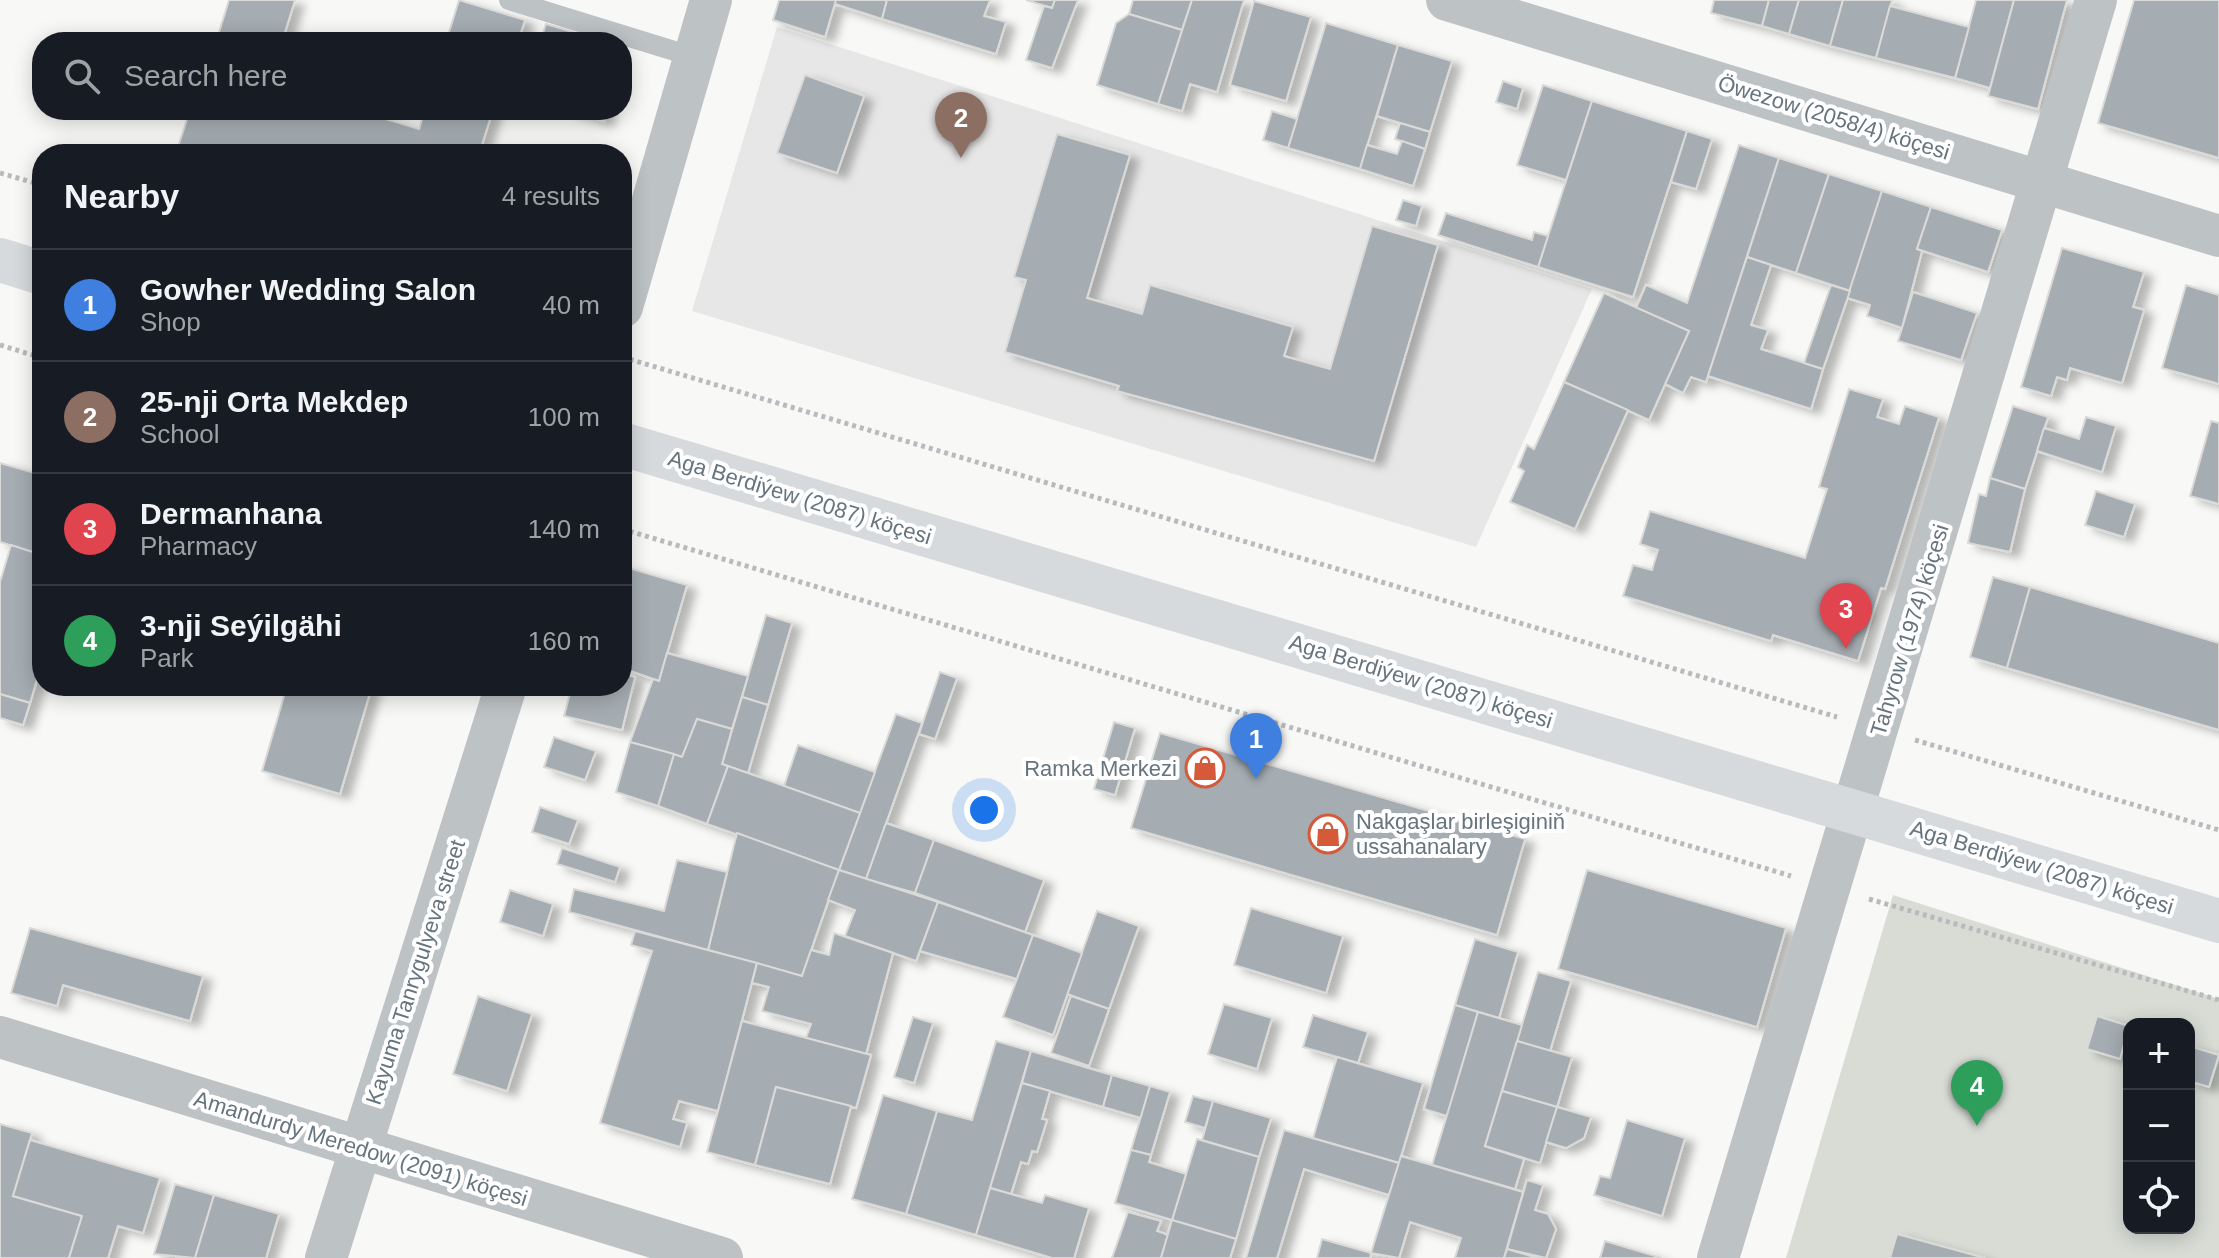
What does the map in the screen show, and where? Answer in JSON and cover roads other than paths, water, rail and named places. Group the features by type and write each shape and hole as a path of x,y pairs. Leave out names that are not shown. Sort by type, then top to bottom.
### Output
{"street":[{"path":"632,272 711,0"},
{"name":"Öwezow (2058/4) köçesi","path":"1447,0 2042,179 2219,236"},
{"name":"Tahyrow (1974) köçesi","path":"1718,1258 2096,0"},
{"path":"0,260 32,270"},
{"name":"Aga Berdiýew (2087) köçesi","path":"632,447 2219,921"},
{"name":"Kayuma Tanrygulyeva street","path":"326,1258 503,696"},
{"name":"Amandurdy Meredow (2091) köçesi","path":"0,1037 722,1258"}],"lane":[{"path":"509,0 613,32"},
{"path":"632,38 694,57"}],"place":[{"name":"25-nji Orta Mekdep","path":"961,158"},
{"name":"Dermanhana","path":"1846,649"},
{"name":"Ramka Merkezi","path":"1205,768"},
{"name":"Gowher Wedding Salon","path":"1256,779"},
{"name":"Nakgaşlar birleşiginiň ussahanalary","path":"1328,834"},
{"name":"3-nji Seýilgähi","path":"1977,1126"}]}
